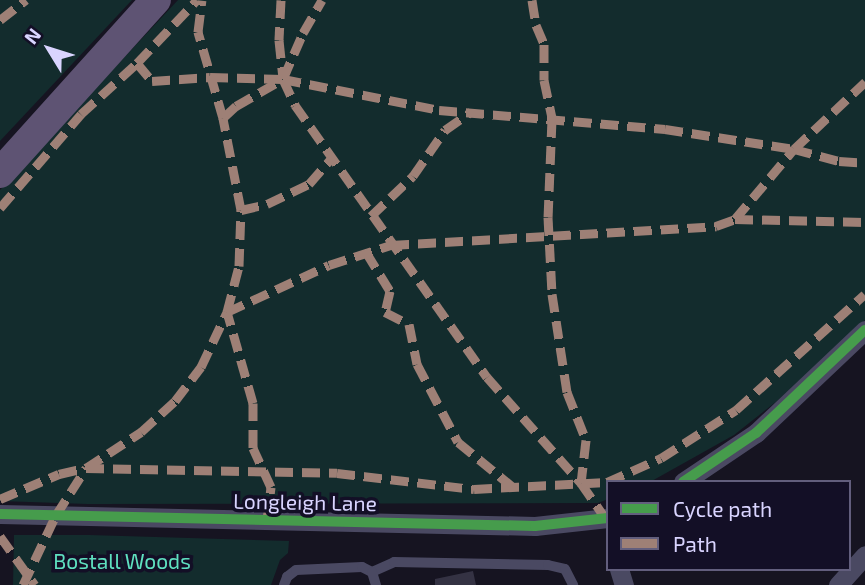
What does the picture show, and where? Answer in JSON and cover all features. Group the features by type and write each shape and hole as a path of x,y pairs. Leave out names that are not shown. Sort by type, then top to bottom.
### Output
{"main road":[{"path":"0,173 156,0"}],"street":[{"path":"686,480 756,433 865,330"},
{"name":"Longleigh Lane","path":"0,514 535,526 606,522"},
{"path":"851,571 865,555"},
{"path":"838,585 851,571"}],"lane":[{"path":"372,572 394,562 548,565 565,569 573,585"},
{"path":"284,585 287,577 296,570 362,567 372,572 376,585"}],"green space":[{"path":"0,0 132,0 0,141"},
{"path":"178,0 865,0 865,320 777,401 734,435 654,480 606,480 606,500 598,503 88,504 0,501 0,190"},
{"name":"Bostall Woods","path":"14,535 289,541 288,553 280,560 271,585 13,585"}],"building":[{"path":"473,571 476,585 435,585 435,579"}],"marked path":[{"path":"0,20 26,0"},
{"path":"0,208 81,114 137,63 197,0"},
{"path":"0,499 59,474 86,468 141,432 175,401 201,367 227,312 239,266 241,210 223,118 198,32 202,0"},
{"path":"281,0 279,40 283,79 295,105 487,377 581,483 606,519"},
{"path":"223,118 236,106 283,79 303,33 322,0"},
{"path":"532,0 536,25 544,44 544,80 552,119 548,217 552,294 567,392 586,440 581,483"},
{"path":"137,63 152,81 210,77 283,79 439,110 665,129 794,149 839,161 865,163"},
{"path":"735,219 794,149 865,82"},
{"path":"371,216 413,176 445,130 471,112"},
{"path":"241,210 267,204 309,184 331,159"},
{"path":"267,520 271,487 253,448 253,403 227,312 329,265 391,245 716,226 735,219 865,222"},
{"path":"366,252 390,291 385,312 409,324 417,364 458,442 513,487"},
{"path":"612,480 661,458 736,410 865,294"},
{"path":"23,585 56,515 86,468 337,473 474,489 606,482"},
{"path":"0,536 35,585"}],"cycle path":[{"path":"686,480 756,433 865,330"},
{"path":"0,514 535,526 606,518"}]}
